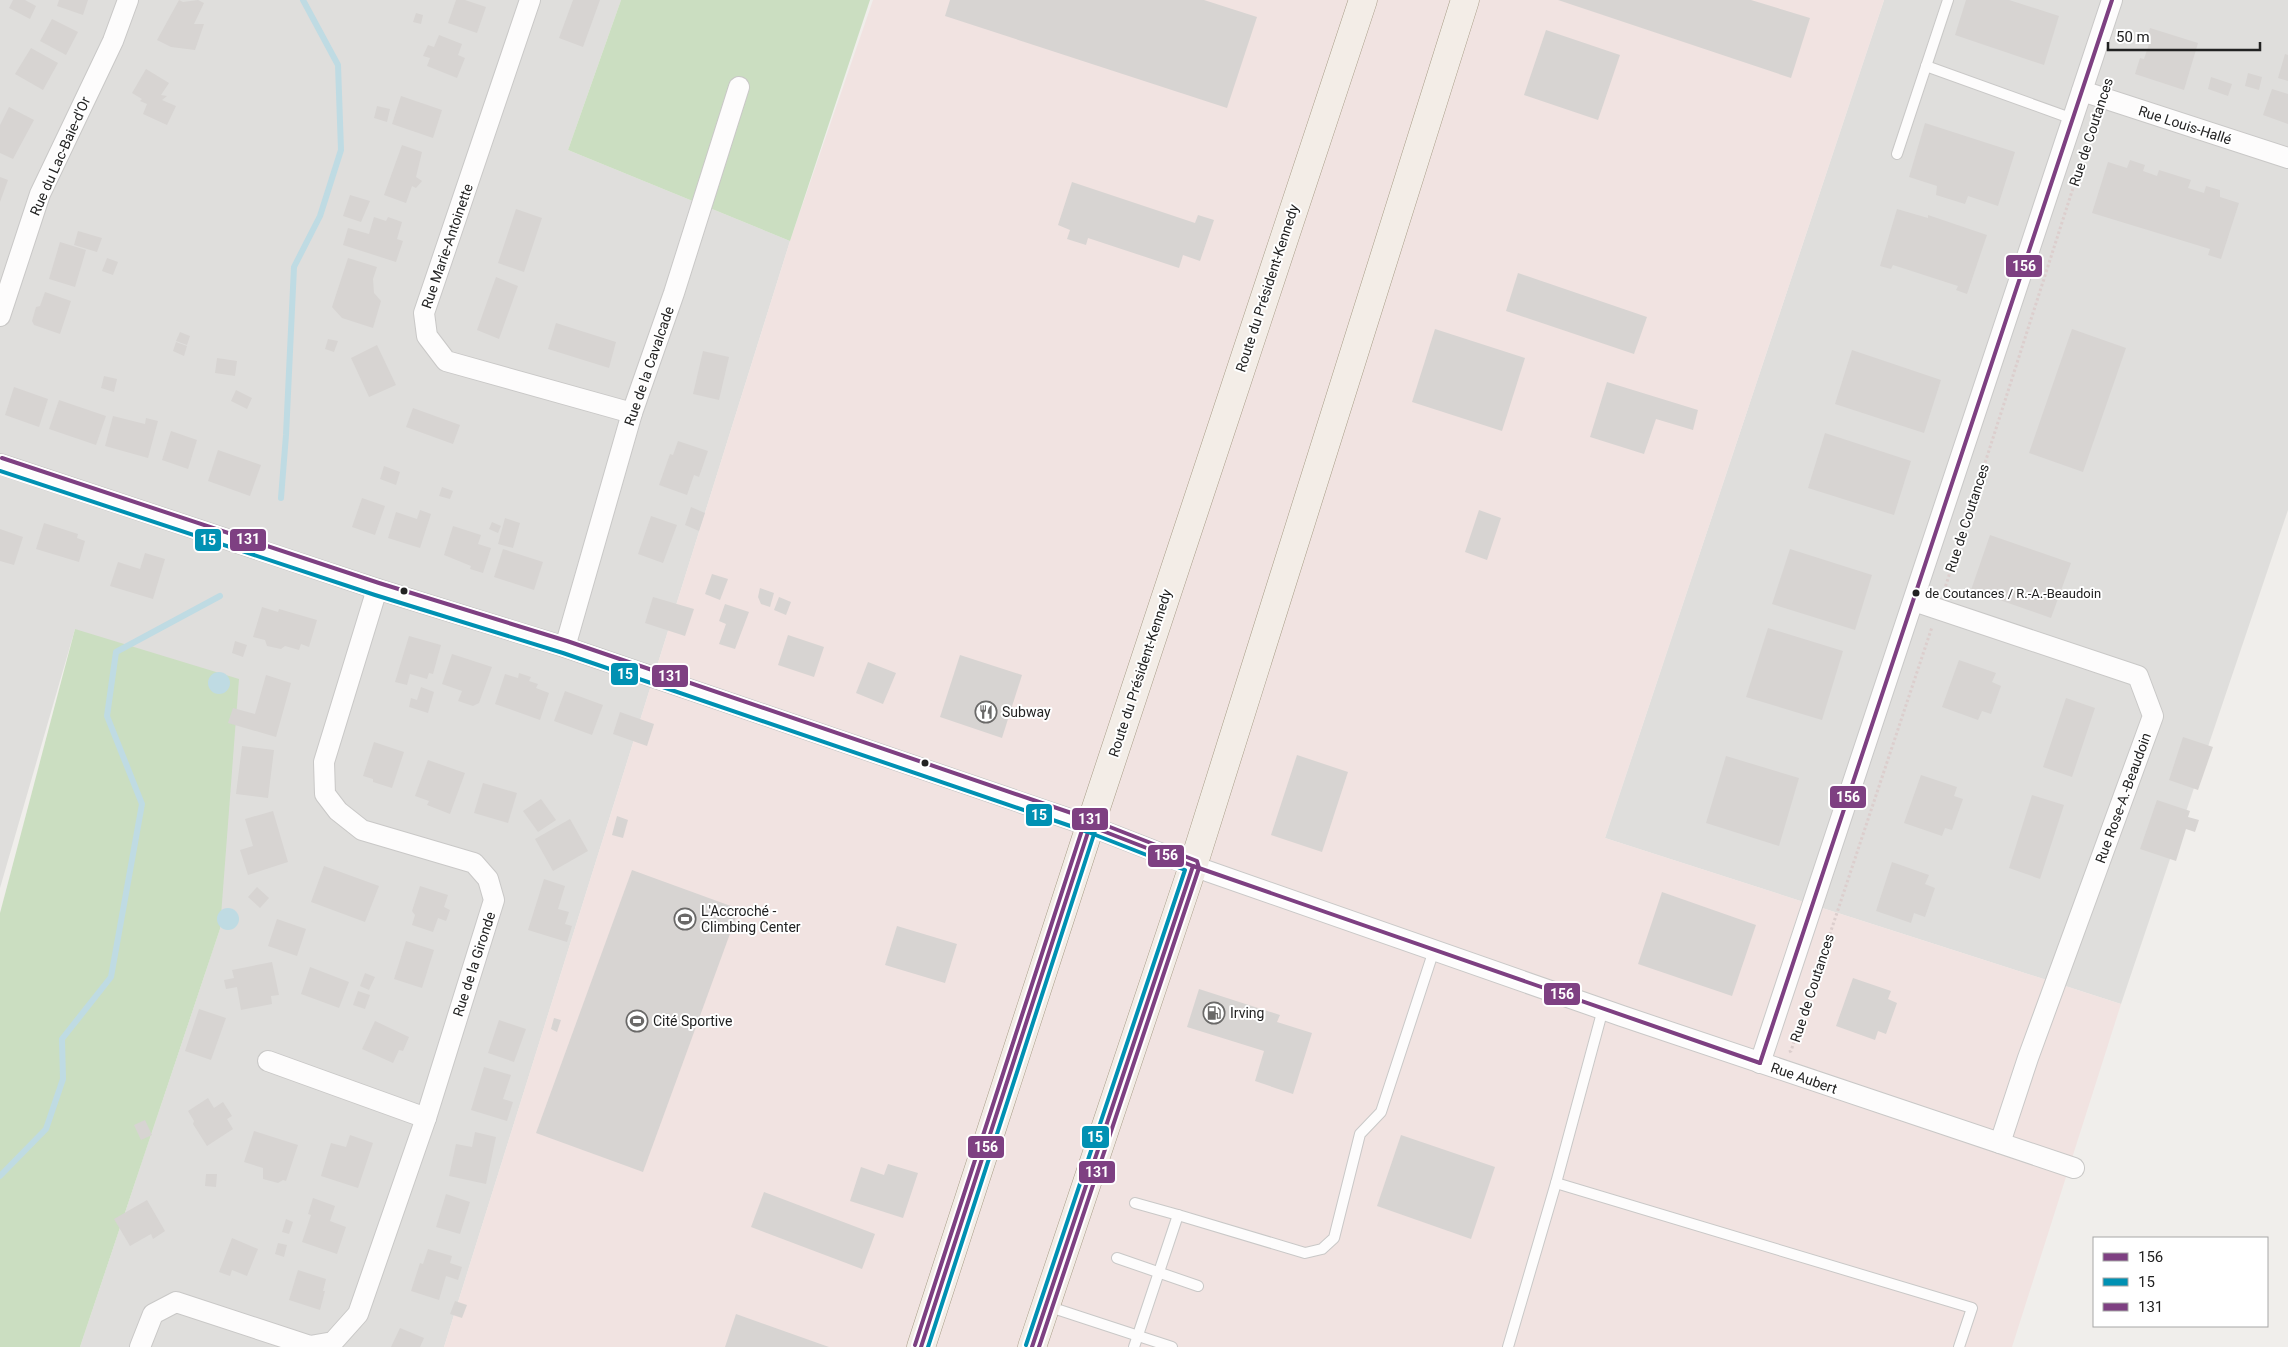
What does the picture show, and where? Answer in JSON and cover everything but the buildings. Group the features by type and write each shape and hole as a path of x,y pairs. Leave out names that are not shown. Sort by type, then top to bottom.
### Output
{"main road":[{"name":"Route du Président-Kennedy","path":"921,1347 1362,0"},
{"path":"1032,1347 1193,866 1465,0"}],"street":[{"name":"Rue du Lac-Baie-d'Or","path":"0,316 40,194 113,41 128,0"},
{"name":"Rue Marie-Antoinette","path":"530,0 424,313 427,336 446,362 632,413"},
{"name":"Rue de Coutances","path":"1760,1063 2112,0"},
{"name":"Rue de la Cavalcade","path":"565,647 632,413 674,292 739,87"},
{"name":"Rue Louis-Hallé","path":"2082,92 2288,158"},
{"name":"Rue Aubert","path":"0,464 377,589 565,647 1090,826 1193,866 1603,1009 2074,1168"},
{"name":"Rue de la Gironde","path":"140,1347 152,1314 176,1302 310,1346 333,1342 358,1314 426,1118 494,900 488,879 474,863 362,830 338,811 326,794 324,762 377,589"},
{"name":"Rue Rose-A.-Beaudoin","path":"1914,601 2138,676 2153,716 2028,1058 2000,1144"},
{"path":"268,1061 426,1118"}],"lane":[{"path":"1897,154 1948,0"},
{"path":"1926,66 2073,119"},
{"path":"1136,1203 1305,1253 1322,1249 1334,1238 1360,1134 1381,1112 1434,950"},
{"path":"1508,1347 1556,1183 1603,1009"},
{"path":"1556,1183 1972,1308 1959,1347"},
{"path":"1134,1347 1178,1215"},
{"path":"1117,1258 1198,1286"},
{"path":"1046,1306 1172,1347"}],"path":[{"name":"Rue de Coutances","path":"1760,1063 1791,1051 1938,609 2077,177"}],"shaded area":[{"path":"0,0 621,0 568,150 790,241 444,1347 80,1347 220,929 75,629 0,888"},
{"path":"873,0 1884,0 1605,838 2121,1004 2012,1347 444,1347 790,241"},
{"path":"1884,0 2288,0 2288,510 2121,1004 1605,838"}],"green space":[{"path":"621,0 870,0 790,241 568,150"},
{"path":"75,629 239,679 220,929 80,1347 0,1347 0,913"}],"water":[{"path":"219,672 227,675 230,683 227,691 219,694 211,691 208,683 211,675"},
{"path":"228,908 236,911 239,919 236,927 228,930 220,927 217,919 220,911"}],"waterway":[{"path":"281,498 294,267 320,216 341,150 338,65 303,0"},
{"path":"0,1176 46,1129 63,1079 62,1039 111,977 142,804 107,716 116,652 220,596"}],"transit line":[{"name":"156","path":"1760,1063 2112,0"},
{"name":"131","path":"2,458 379,583 567,641 1092,820 1197,861 1199,868 1039,1347"},
{"name":"15","path":"0,471 375,595 563,653 1088,832 1185,870 1026,1345"},
{"name":"131","path":"915,1345 1084,824"},
{"name":"156","path":"921,1347 1090,826 1193,866 1760,1063"},
{"name":"15","path":"928,1347 1096,828"},
{"name":"156","path":"1032,1347 1193,866"}],"place":[{"name":"de Coutances / R.-A.-Beaudoin","path":"1916,593"},
{"name":"Subway","path":"986,712"},
{"name":"L'Accroché - Climbing Center","path":"685,919"},
{"name":"Irving","path":"1214,1013"},
{"name":"Cité Sportive","path":"637,1021"}]}
